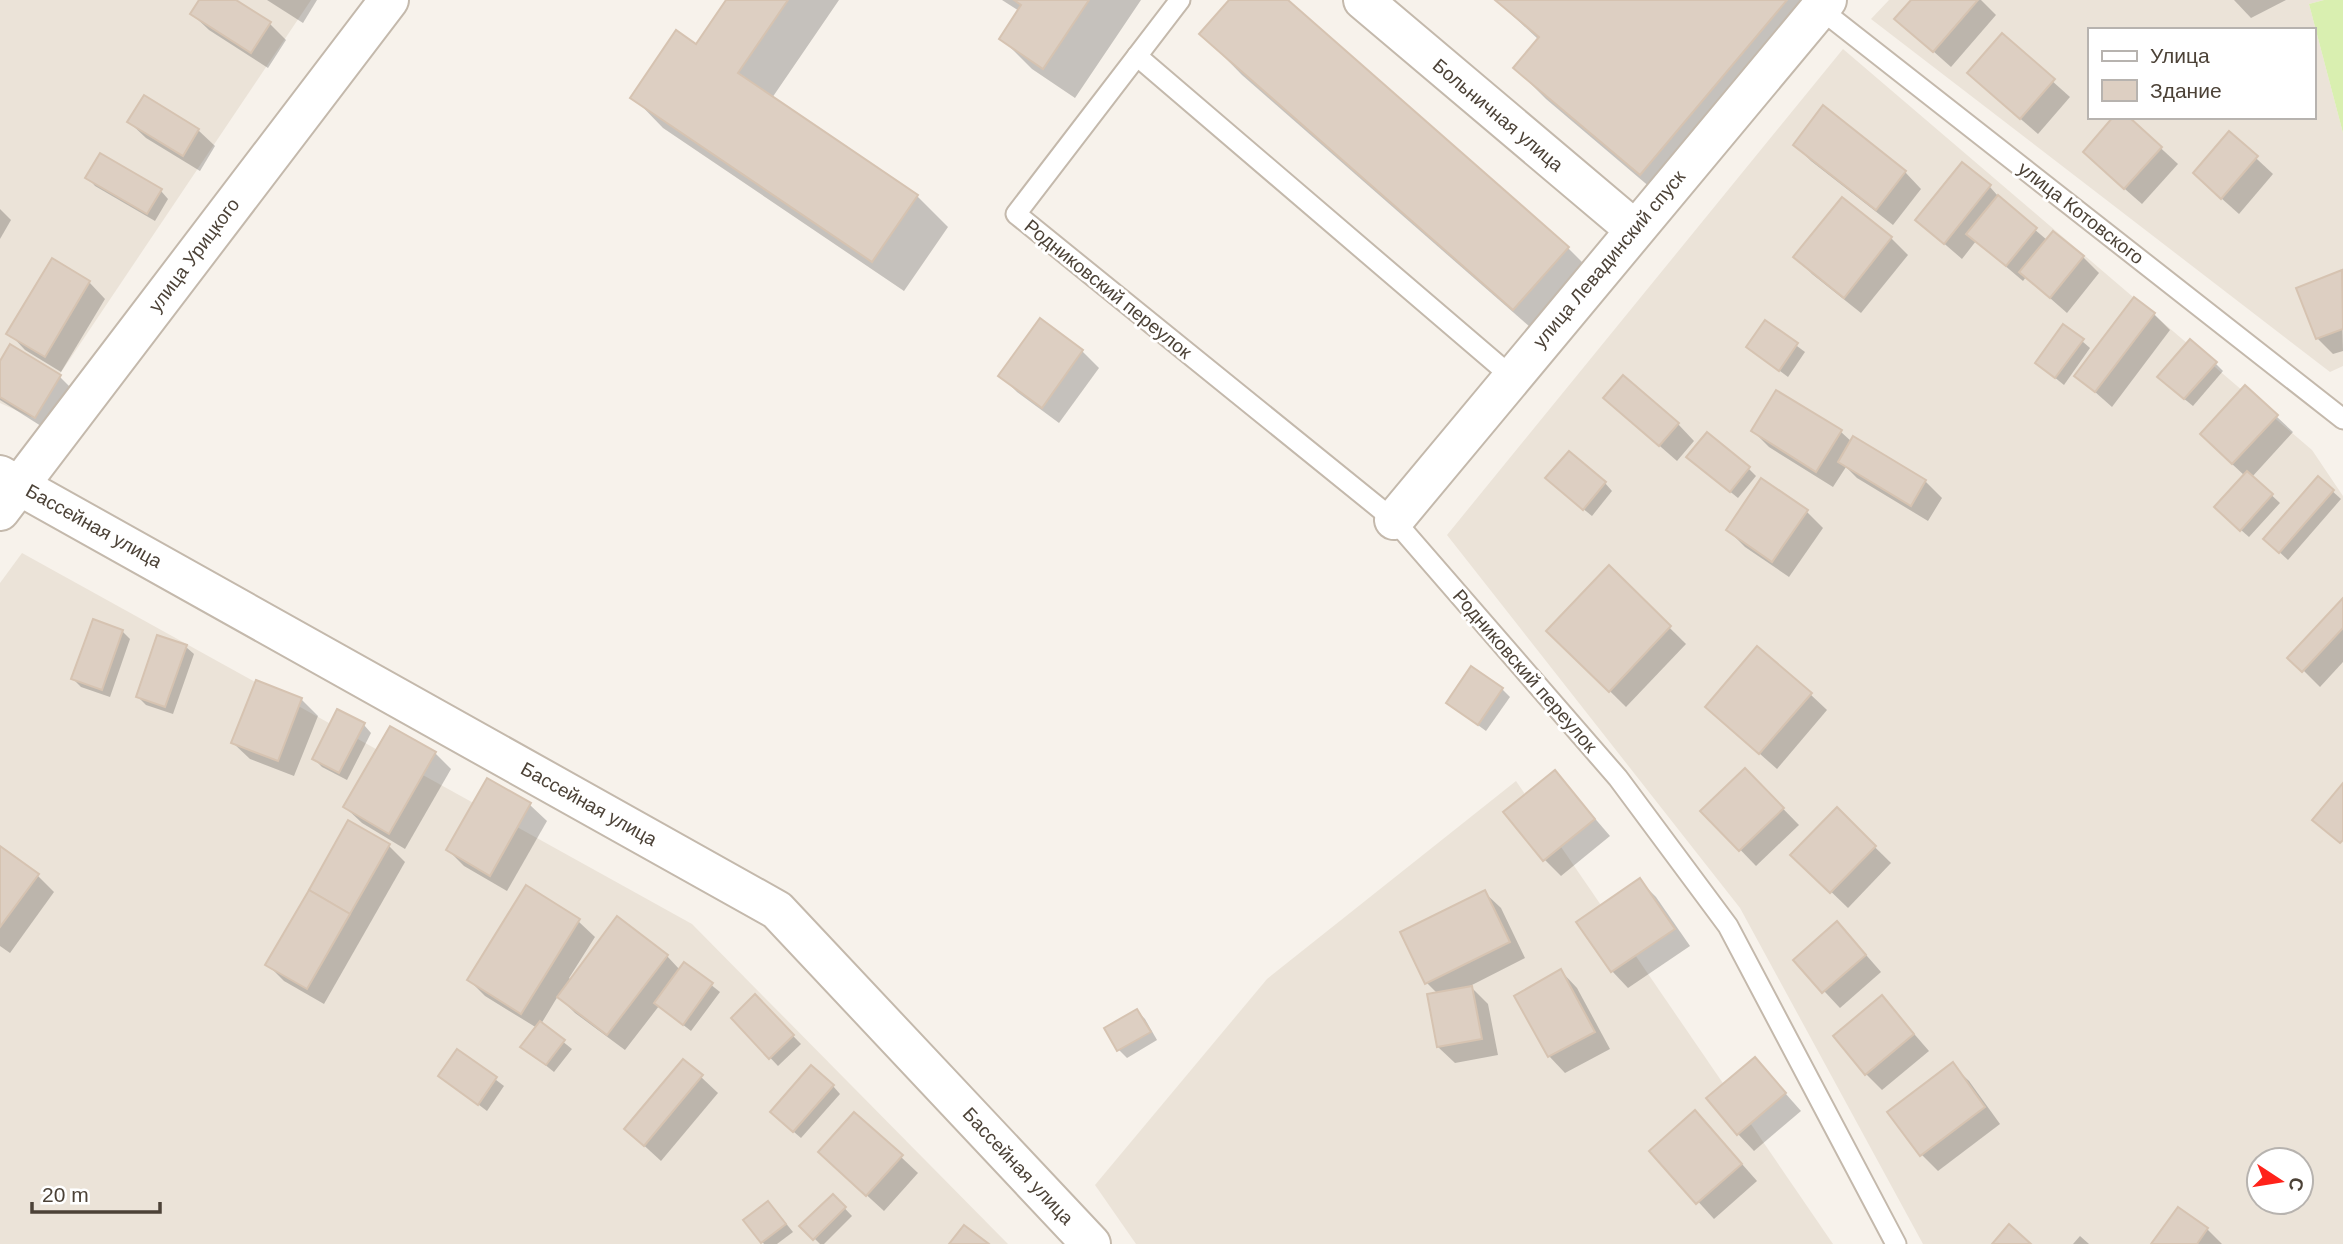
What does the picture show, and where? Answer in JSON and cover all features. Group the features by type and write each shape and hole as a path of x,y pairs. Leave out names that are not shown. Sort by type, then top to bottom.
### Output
{"street":[{"name":"улица Урицкого","path":"7,490 388,0"},
{"name":"Больничная улица","path":"1363,0 1634,229"},
{"name":"улица Левадинский спуск","path":"1394,520 1823,4"},
{"name":"Бассейная улица","path":"7,490 777,910 1091,1244"}],"lane":[{"path":"1180,0 1137,56 1512,377"},
{"name":"улица Котовского","path":"1823,4 2343,419"},
{"name":"Родниковский переулок","path":"1137,56 1016,214 1394,520 1618,778 1728,926 1896,1244"}],"shaded area":[{"path":"0,0 311,0 31,417 0,403"},
{"path":"1889,0 2324,0 2309,4 2343,133 2343,366 2330,372 1871,19"},
{"path":"1843,49 2312,450 2343,496 2343,1244 1923,1244 1740,908 1447,535"},
{"path":"22,553 692,924 1008,1244 0,1244 0,583"},
{"path":"1516,781 1833,1244 1136,1244 1095,1185 1267,979"}],"green space":[{"path":"2324,0 2343,0 2343,133 2309,4"}],"building":[{"path":"199,0 236,0 271,22 251,53 190,14"},
{"path":"726,0 788,0 738,73 918,195 872,262 630,98 676,30 696,44"},
{"path":"1014,0 1089,0 1043,69 999,39 1021,5"},
{"path":"1229,0 1288,0 1569,247 1513,310 1199,34"},
{"path":"1495,0 1787,0 1640,175 1513,68 1539,37"},
{"path":"1911,0 1978,0 1933,52 1894,19"},
{"path":"2002,33 2055,79 2020,119 1967,73"},
{"path":"144,95 199,129 183,156 127,122"},
{"path":"1823,105 1906,171 1876,210 1793,145"},
{"path":"2111,119 2131,119 2162,147 2124,189 2083,152"},
{"path":"2229,131 2258,156 2221,199 2193,173"},
{"path":"100,153 162,189 147,214 85,178"},
{"path":"1962,162 1991,185 1944,244 1915,220"},
{"path":"1998,195 2037,228 2006,266 1966,234"},
{"path":"1842,197 1892,237 1844,298 1793,257"},
{"path":"2053,231 2084,256 2050,298 2019,272"},
{"path":"52,258 90,281 45,357 6,334"},
{"path":"2342,270 2343,329 2316,339 2296,288"},
{"path":"2134,297 2155,313 2095,392 2074,376"},
{"path":"1040,318 1083,350 1042,408 998,376"},
{"path":"1765,320 1798,343 1779,371 1746,347"},
{"path":"2063,324 2084,339 2055,378 2035,363"},
{"path":"2190,339 2217,362 2184,399 2157,377"},
{"path":"10,344 61,375 35,418 0,397 0,361"},
{"path":"1623,375 1679,423 1659,446 1603,398"},
{"path":"2245,385 2278,415 2232,464 2200,434"},
{"path":"1776,390 1842,430 1816,472 1751,431"},
{"path":"1707,432 1750,467 1730,492 1686,457"},
{"path":"1853,436 1926,480 1911,506 1838,462"},
{"path":"1569,451 1606,482 1583,510 1545,478"},
{"path":"2247,471 2273,494 2240,531 2214,507"},
{"path":"2318,476 2334,490 2279,553 2263,539"},
{"path":"1761,478 1808,510 1772,562 1726,530"},
{"path":"1609,565 1671,626 1609,692 1546,631"},
{"path":"2343,598 2343,628 2302,672 2287,658"},
{"path":"93,619 123,630 102,690 71,679"},
{"path":"157,635 187,645 165,707 136,697"},
{"path":"1757,646 1812,693 1759,754 1705,707"},
{"path":"1471,666 1503,688 1478,725 1446,703"},
{"path":"256,680 302,698 278,761 231,743"},
{"path":"337,709 365,723 339,773 312,759"},
{"path":"390,726 436,752 389,834 343,807"},
{"path":"1745,768 1784,808 1739,851 1700,811"},
{"path":"1555,770 1595,819 1543,861 1503,812"},
{"path":"487,778 531,803 490,876 446,850"},
{"path":"2343,783 2343,840 2340,843 2312,820"},
{"path":"1837,807 1876,846 1830,893 1790,855"},
{"path":"348,820 390,844 350,914 309,890"},
{"path":"0,846 39,874 0,927"},
{"path":"1640,878 1675,929 1611,972 1576,922"},
{"path":"526,885 580,919 521,1014 467,980"},
{"path":"309,890 350,914 307,989 265,965"},
{"path":"1485,890 1510,942 1425,984 1400,932"},
{"path":"617,916 668,955 607,1035 557,997"},
{"path":"1837,921 1866,955 1822,993 1793,960"},
{"path":"684,962 713,983 683,1025 654,1003"},
{"path":"1561,969 1595,1032 1548,1057 1514,996"},
{"path":"1472,986 1482,1039 1437,1047 1427,994"},
{"path":"755,994 794,1035 769,1059 731,1018"},
{"path":"1882,995 1914,1034 1865,1075 1833,1036"},
{"path":"1137,1009 1151,1032 1117,1051 1104,1028"},
{"path":"540,1021 565,1040 546,1065 520,1047"},
{"path":"457,1049 497,1077 478,1105 438,1076"},
{"path":"1755,1057 1786,1093 1737,1135 1706,1098"},
{"path":"683,1059 703,1075 644,1146 624,1129"},
{"path":"1953,1062 1985,1107 1920,1156 1887,1112"},
{"path":"811,1065 834,1085 793,1132 770,1112"},
{"path":"1695,1110 1742,1164 1696,1204 1649,1151"},
{"path":"854,1112 903,1155 866,1196 818,1152"},
{"path":"833,1194 846,1207 813,1240 799,1226"},
{"path":"768,1201 786,1224 761,1243 743,1220"},
{"path":"2178,1207 2208,1228 2197,1244 2151,1244"},
{"path":"2009,1224 2031,1244 1992,1244"},
{"path":"964,1225 989,1244 949,1244"}]}
